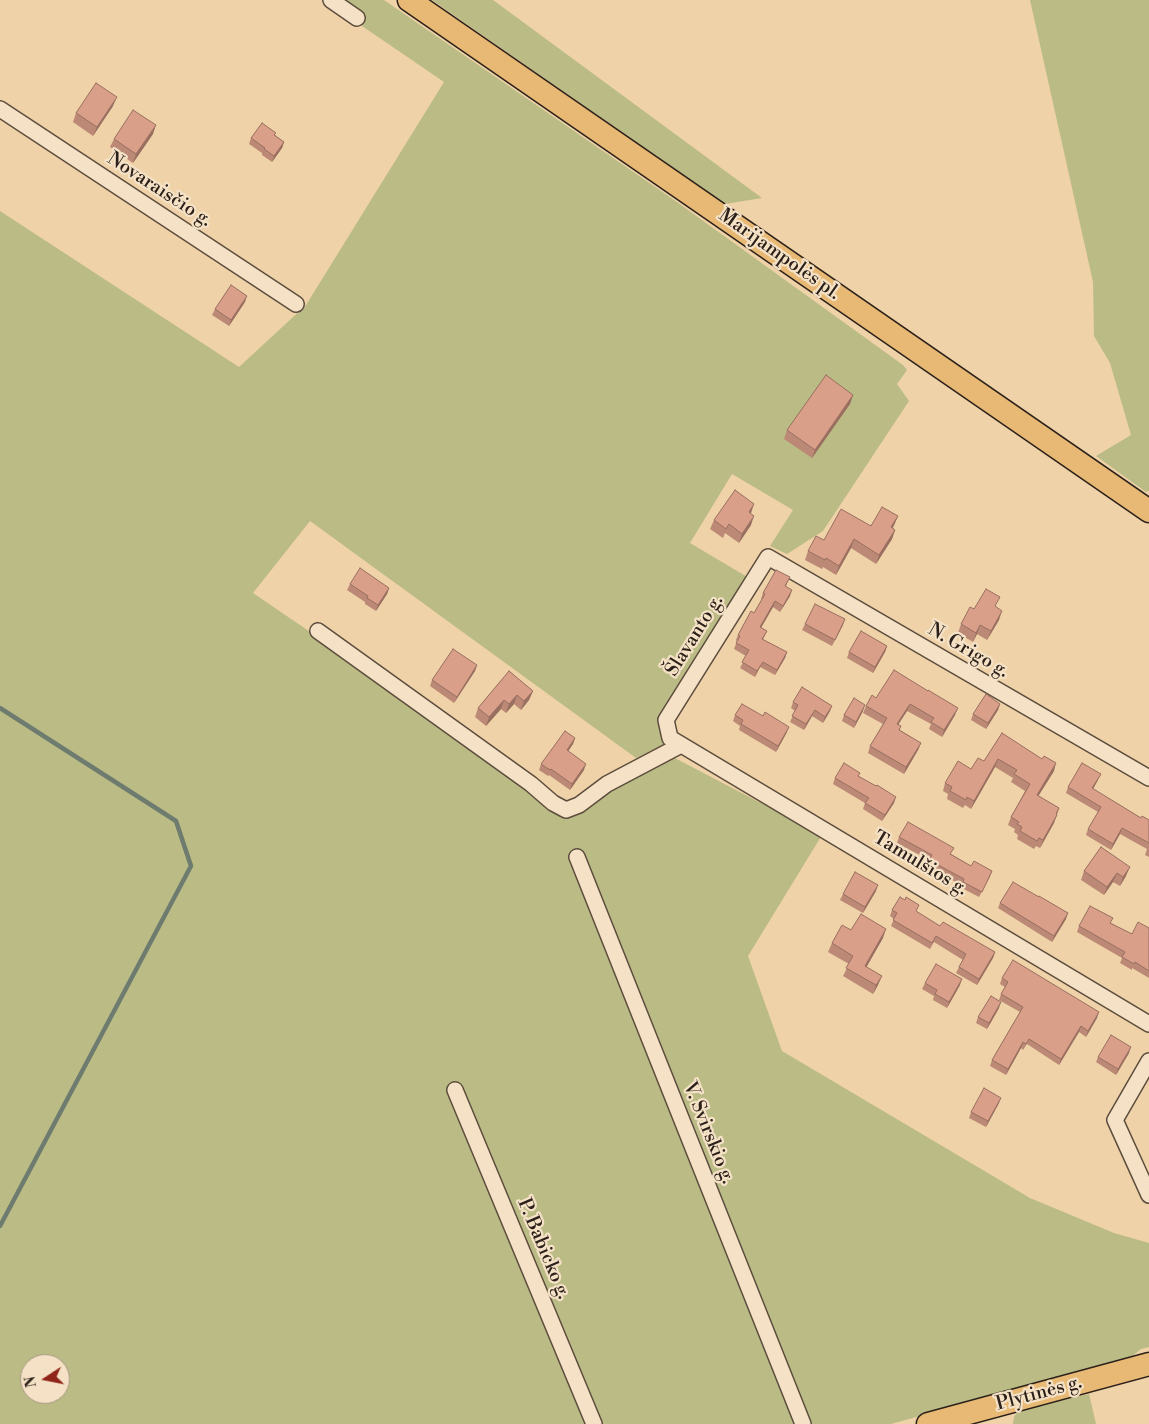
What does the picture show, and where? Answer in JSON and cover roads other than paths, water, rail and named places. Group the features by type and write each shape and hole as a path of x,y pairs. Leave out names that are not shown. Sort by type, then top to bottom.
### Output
{"main road":[{"name":"Marijampolės pl.","path":"409,0 1149,511"},
{"name":"Plytinės g.","path":"928,1424 1149,1364"}],"street":[{"path":"331,0 357,18"},
{"name":"Novaraisčio g.","path":"0,109 296,304"},
{"name":"Šlavanto g.","path":"676,742 666,720 768,557"},
{"name":"N. Grigo g.","path":"768,557 1149,778"},
{"path":"318,631 531,784 553,803 566,810 579,805 607,784 676,742"},
{"name":"Tamulšios g.","path":"676,742 1149,1024"},
{"name":"V. Svirskio g.","path":"577,857 803,1424"},
{"path":"1149,1061 1115,1120 1149,1195"},
{"name":"P. Babicko g.","path":"455,1090 594,1424"}],"waterway":[{"path":"0,708 176,821 191,866 0,1226"}]}
